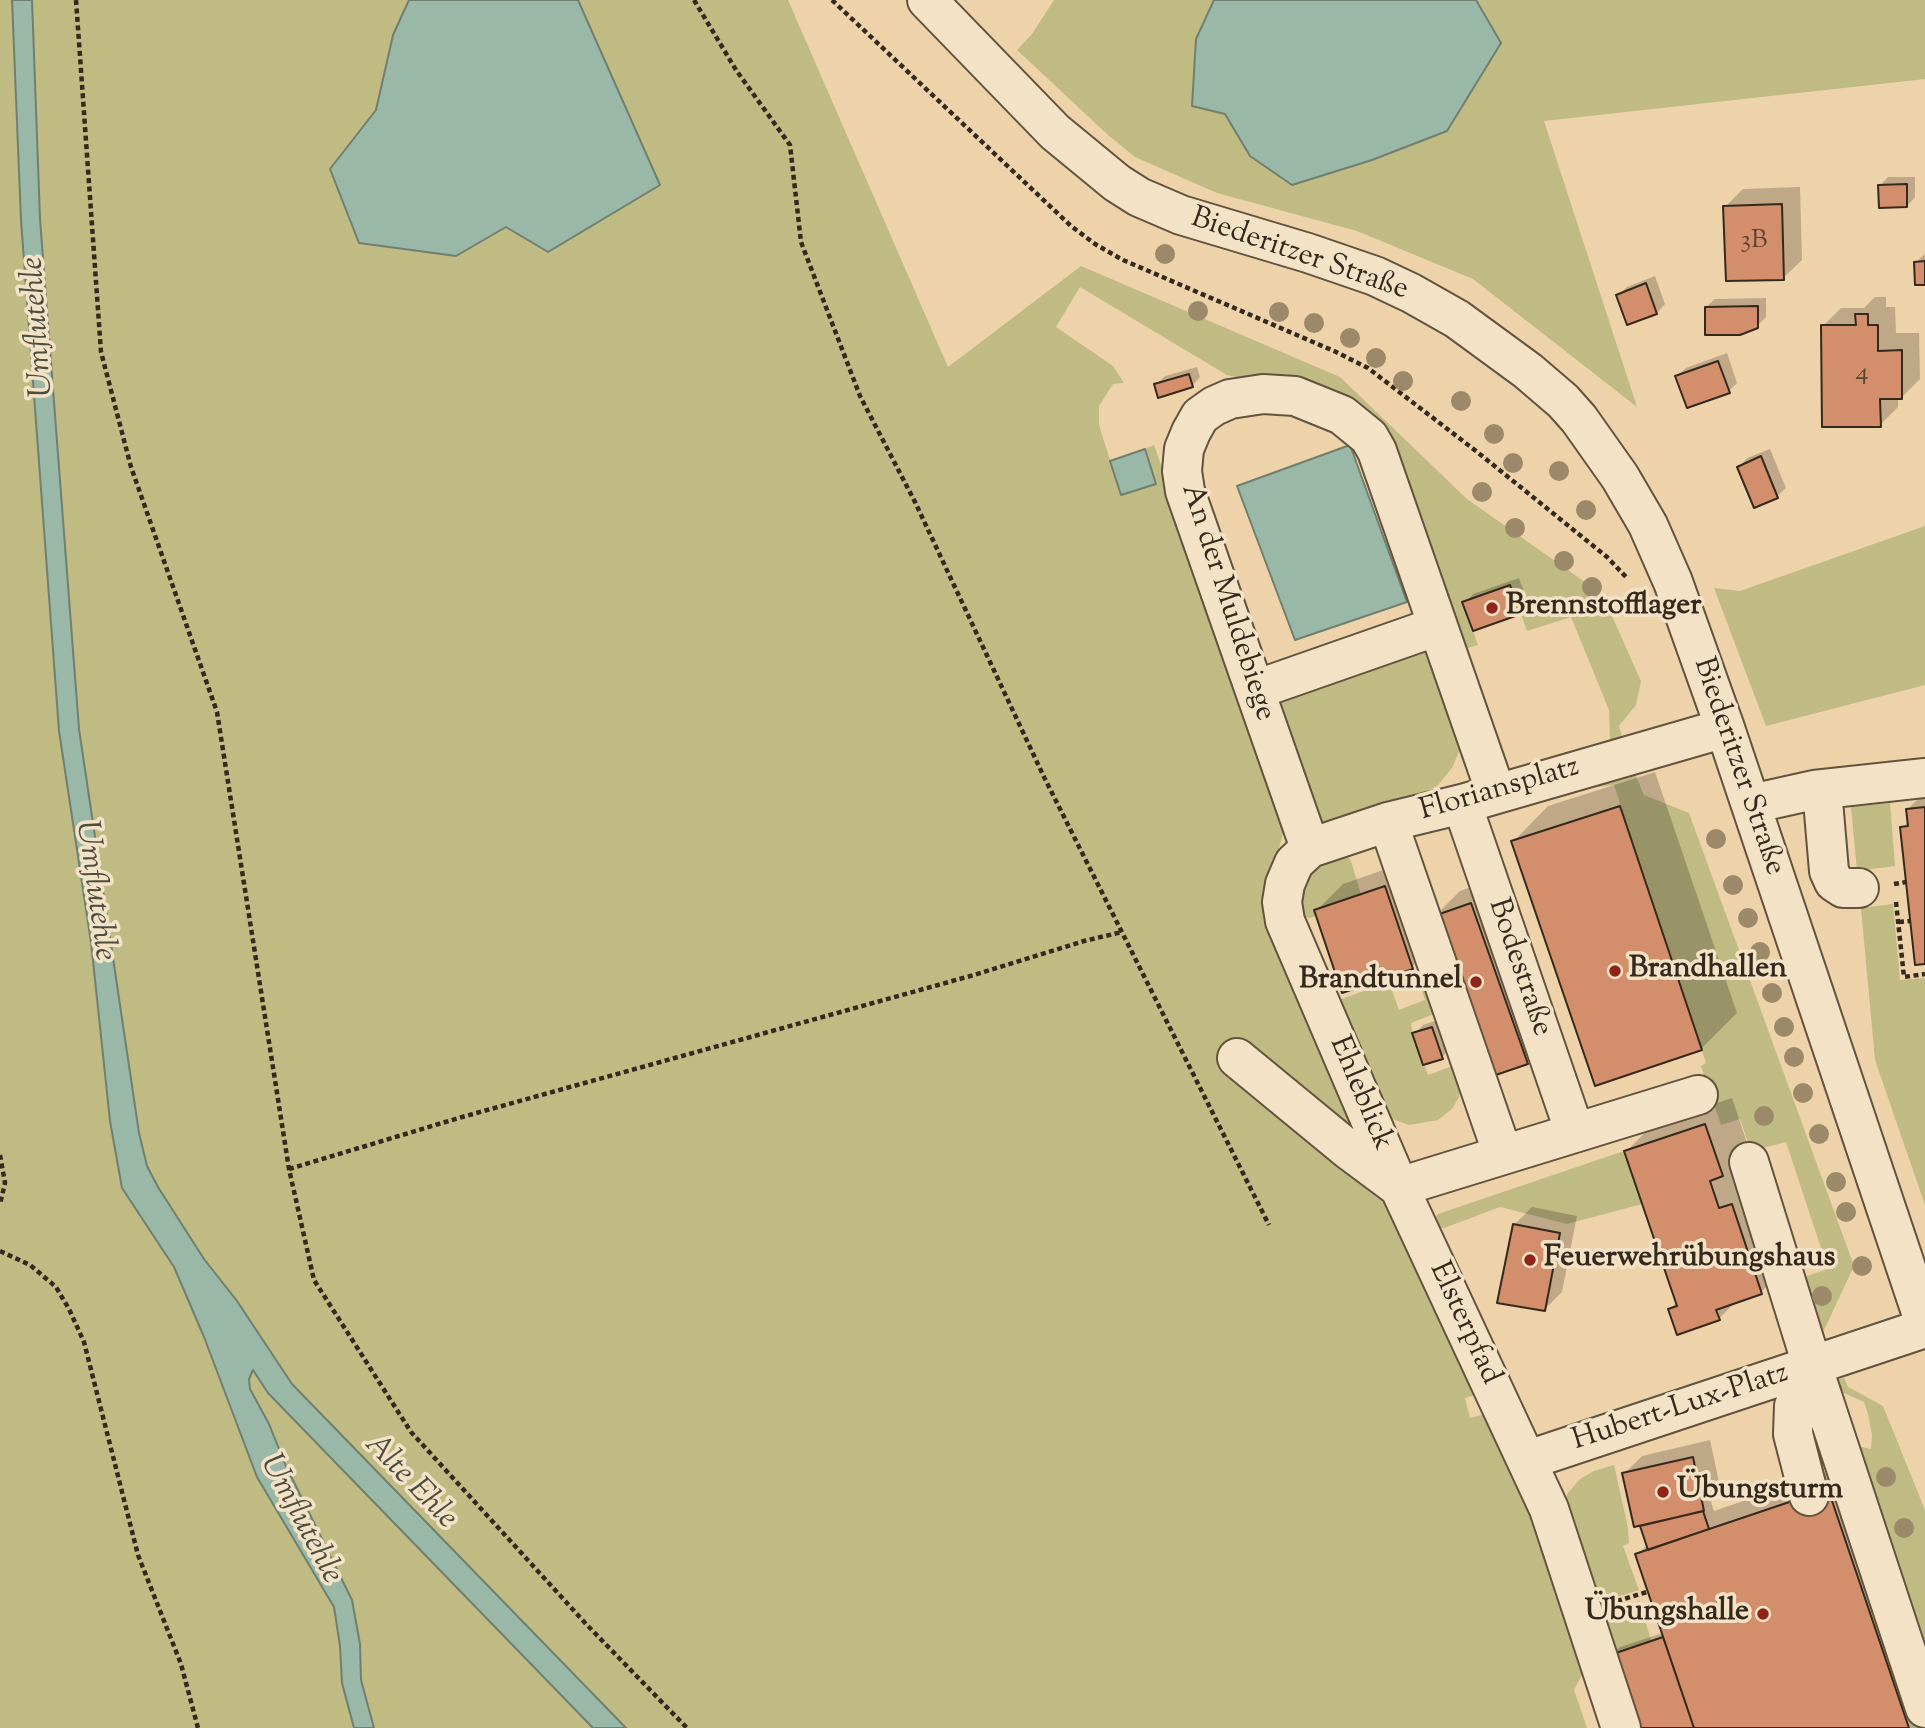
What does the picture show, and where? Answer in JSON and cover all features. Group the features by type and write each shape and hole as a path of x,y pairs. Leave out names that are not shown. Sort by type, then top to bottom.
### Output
{"street":[{"name":"Biederitzer Straße","path":"927,0 1055,132 1084,158 1128,190 1181,215 1308,253 1375,276 1411,293 1457,319 1549,388 1590,434 1620,477 1648,525 1673,582 1708,732 1751,804 1925,1326"},
{"name":"An der Muldebiege","path":"1310,848 1185,491 1182,471 1184,449 1200,416 1230,399 1263,394 1302,398 1342,415 1369,437 1377,451 1438,626 1479,798"},
{"path":"1255,690 1438,626"},
{"name":"Floriansplatz","path":"1310,848 1388,822 1708,732"},
{"path":"1751,804 1822,789 1925,778"},
{"path":"1822,789 1829,871 1834,882 1843,888 1877,886"},
{"name":"Bodestraße","path":"1479,798 1575,1133"},
{"path":"1388,822 1503,1155"},
{"name":"Ehleblick","path":"1310,848 1294,863 1285,884 1282,902 1285,921 1399,1187"},
{"path":"1237,1058 1350,1151 1399,1187 1698,1095"},
{"path":"1749,1163 1823,1362 1925,1708"},
{"name":"Elsterpfad","path":"1399,1187 1549,1508 1621,1728"},
{"name":"Hubert-Lux-Platz","path":"1528,1460 1925,1326"},
{"path":"1809,1496 1793,1434 1794,1406 1823,1362"}],"path":[{"path":"76,0 101,352 131,467 217,712 289,1170 314,1280 411,1432 587,1625 687,1728"},
{"path":"694,0 736,70 790,145 801,242 860,396 915,502 1038,766 1269,1225"},
{"path":"832,0 1070,226 1123,260 1368,368 1607,557 1634,589"},
{"path":"1877,886 1899,922 1904,977 1925,974"},
{"path":"1899,922 1910,921"},
{"path":"289,1170 462,1118 1122,932"},
{"path":"0,1155 5,1183 0,1204"},
{"path":"0,1251 30,1265 56,1287 84,1342 138,1555 181,1664 198,1728"}],"shaded area":[{"path":"0,0 409,0 393,35 376,110 330,169 455,256 506,227 660,185 578,0 788,0 948,367 1081,266 1340,377 1467,499 1602,594 1641,681 1636,705 1619,726 1622,737 1610,742 1609,710 1571,617 1527,631 1521,614 1473,631 1478,645 1458,651 1393,463 1252,380 1227,375 1080,287 1056,327 1113,366 1124,383 1113,384 1099,406 1099,425 1121,495 1156,484 1145,449 1154,445 1284,813 1285,825 1269,887 1389,1202 1482,1393 1465,1398 1470,1418 1492,1412 1524,1479 1587,1666 1574,1690 1587,1728 0,1728"},
{"path":"1054,0 1214,0 1196,39 1225,114 1250,156 1293,185 1372,160 1447,131 1501,43 1476,0 1925,0 1925,79 1544,121 1637,407 1473,279 1357,231 1217,193 1135,157 1017,50 1032,34"},
{"path":"1925,526 1925,685 1766,726 1714,588 1740,591"},
{"path":"1424,642 1461,733 1460,749 1452,768 1438,785 1424,793 1330,825 1316,821 1275,696"},
{"path":"1634,771 1644,795 1689,813 1854,1266 1824,1330 1812,1328 1801,1278 1828,1269 1786,1142 1751,1151 1740,1119 1721,1125 1701,1066 1706,1063 1614,785 1574,790"},
{"path":"1890,803 1895,866 1857,871 1851,807"},
{"path":"1345,853 1351,861 1361,894 1314,910 1316,916 1310,918 1299,913 1304,875 1316,862"},
{"path":"1893,904 1900,980 1925,978 1925,1205 1875,1060 1861,908"},
{"path":"1425,970 1439,1012 1411,1023 1412,1033 1428,1075 1458,1064 1461,1083 1459,1097 1452,1109 1438,1120 1409,1125 1384,1116 1339,1000 1389,982 1399,1010 1425,1000 1416,973"},
{"path":"1624,1151 1642,1204 1567,1224 1500,1207 1444,1228 1438,1226 1438,1214"},
{"path":"1844,1378 1848,1387 1883,1406 1925,1510 1925,1665 1857,1446 1871,1449 1872,1435 1868,1414 1864,1402 1844,1393 1837,1393 1835,1381"},
{"path":"1614,1465 1628,1528 1629,1543 1623,1546 1639,1590 1588,1606 1563,1505 1568,1493 1580,1479"},
{"path":"1640,1601 1651,1641 1604,1657 1592,1618"}],"water":[{"name":"Umflutehle","path":"12,0 32,0 40,219 79,729 139,1133 147,1166 204,1259 237,1301 292,1384 626,1728 593,1728 268,1393 253,1370 249,1379 250,1389 352,1600 360,1644 361,1680 374,1728 354,1728 342,1683 334,1607 257,1477 204,1337 174,1267 122,1188 110,1121 91,942 59,731 21,220"},
{"path":"409,0 578,0 660,185 548,252 506,227 456,256 359,243 330,169 376,110 393,35"},
{"path":"1214,0 1476,0 1501,43 1447,131 1372,160 1292,185 1250,156 1225,114 1192,106 1196,39"},
{"path":"1350,445 1407,602 1295,640 1237,486"},
{"path":"1145,449 1156,484 1121,495 1110,461"}],"building":[{"path":"1907,184 1907,207 1879,208 1878,185"},
{"path":"1782,204 1784,280 1726,281 1723,206"},
{"path":"1925,261 1925,285 1915,285 1914,262"},
{"path":"1646,283 1657,314 1627,325 1616,295"},
{"path":"1758,306 1758,328 1740,335 1705,335 1705,307"},
{"path":"1855,314 1868,314 1868,325 1878,325 1878,351 1902,350 1902,399 1880,399 1881,427 1822,427 1821,325 1856,325"},
{"path":"1718,361 1730,393 1687,408 1675,376"},
{"path":"1189,374 1193,387 1158,398 1154,384"},
{"path":"1761,456 1778,498 1754,508 1737,467"},
{"name":"Brennstofflager","path":"1510,585 1521,614 1473,631 1462,602"},
{"name":"Brandhallen","path":"1620,806 1702,1050 1595,1086 1511,841"},
{"path":"1925,807 1925,964 1915,965 1900,827 1908,826 1906,809"},
{"path":"1385,886 1413,969 1342,993 1314,910"},
{"name":"Brandtunnel","path":"1471,903 1528,1064 1487,1078 1431,917"},
{"path":"1432,1027 1443,1059 1423,1065 1412,1033"},
{"path":"1705,1124 1723,1176 1710,1181 1719,1208 1732,1204 1762,1294 1716,1310 1720,1320 1677,1335 1668,1309 1677,1306 1624,1151"},
{"name":"Feuerwehrübungshaus","path":"1513,1224 1560,1233 1545,1311 1497,1303"},
{"name":"Übungsturm","path":"1693,1457 1704,1511 1634,1527 1622,1473"},
{"name":"Übungshalle","path":"1828,1489 1909,1728 1694,1728 1635,1554"},
{"path":"1703,1511 1709,1529 1648,1550 1640,1526"},
{"path":"1663,1637 1694,1728 1634,1728 1610,1655"}],"place":[{"name":"Brennstofflager","path":"1492,608"},
{"name":"Brandhallen","path":"1615,971"},
{"name":"Brandtunnel","path":"1476,982"},
{"name":"Feuerwehrübungshaus","path":"1530,1260"},
{"name":"Übungsturm","path":"1663,1492"},
{"name":"Übungshalle","path":"1763,1614"}],"water label":[{"name":"Alte Ehle","path":"409,1483"}]}
